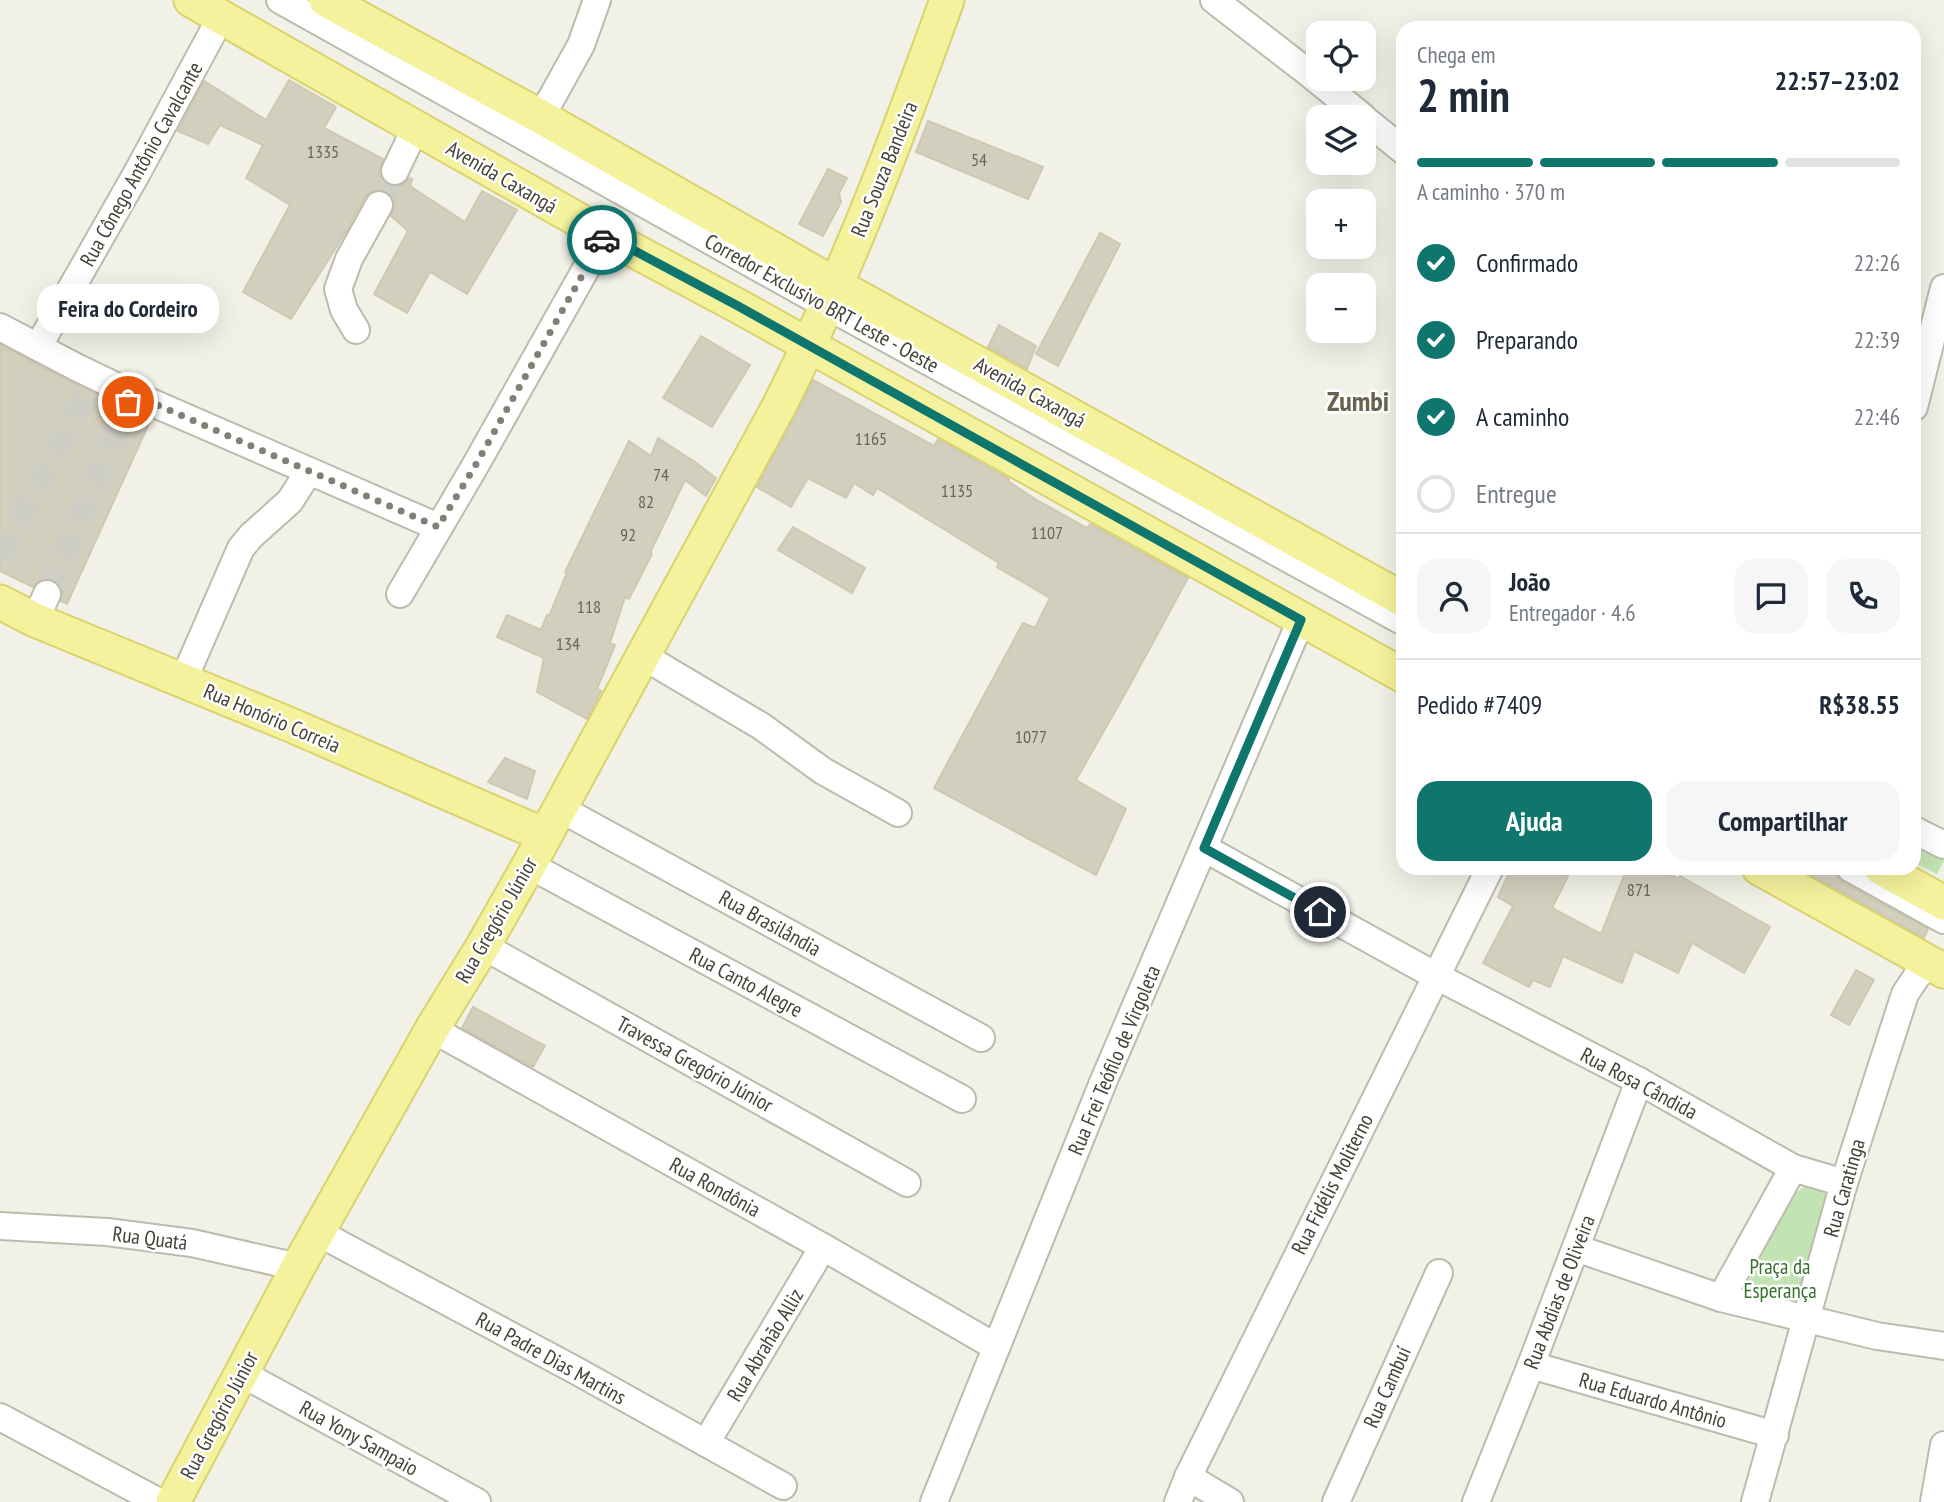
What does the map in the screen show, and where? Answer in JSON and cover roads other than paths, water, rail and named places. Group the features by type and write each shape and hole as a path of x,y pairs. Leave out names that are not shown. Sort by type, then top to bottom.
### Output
{"main road":[{"name":"Avenida Caxangá","path":"191,0 220,8 416,127 605,235 738,306 822,318 1396,596"},
{"name":"Rua Souza Bandeira","path":"822,318 898,137 947,0"},
{"name":"Avenida Caxangá","path":"333,4 541,117 822,318 1301,620 1396,672"},
{"name":"Rua Gregório Júnior","path":"173,1502 317,1232 529,865 778,408 822,318"},
{"name":"Rua Honório Correia","path":"0,602 41,607 183,681 303,730 552,822"},
{"path":"1772,875 1939,964"},
{"path":"1894,875 1944,903"}],"street":[{"name":"Corredor Exclusivo BRT Leste - Oeste","path":"280,0 432,85 1396,655"},
{"path":"541,117 580,45 597,0"},
{"path":"1214,0 1348,105"},
{"path":"333,4 432,85"},
{"name":"Corredor Exclusivo BRT Leste - Oeste","path":"220,8 1396,618"},
{"name":"Rua Cônego Antônio Cavalcante","path":"38,347 137,173 220,8"},
{"path":"395,170 416,127"},
{"path":"1376,128 1396,144"},
{"path":"356,330 344,310 338,289 349,259 379,205"},
{"path":"400,594 605,235"},
{"path":"1921,379 1944,288"},
{"path":"0,327 130,398 438,527"},
{"path":"183,681 241,548 290,500 309,471"},
{"name":"Rua Frei Teófilo de Virgoleta","path":"934,1502 1104,1080 1301,620"},
{"path":"643,656 761,726 823,771 898,813"},
{"name":"Rua Brasilândia","path":"552,822 981,1038"},
{"path":"1921,834 1944,845"},
{"name":"Rua Rosa Cândida","path":"1204,848 1436,976 1639,1081 1793,1168 1844,1183"},
{"name":"Rua Canto Alegre","path":"529,865 962,1099"},
{"name":"Rua Fidélis Moliterno","path":"1178,1502 1486,875"},
{"path":"1793,875 1939,964"},
{"path":"1863,875 1944,920"},
{"name":"Travessa Gregório Júnior","path":"484,946 907,1183"},
{"name":"Rua Caratinga","path":"1755,1502 1844,1183 1905,994 1917,976 1939,964"},
{"name":"Rua Rondônia","path":"432,1029 823,1247 996,1347"},
{"name":"Rua Abdias de Oliveira","path":"1476,1502 1639,1081"},
{"path":"1721,1298 1793,1168"},
{"name":"Rua Quatá","path":"0,1226 107,1232 192,1243 298,1266"},
{"name":"Rua Padre Dias Martins","path":"317,1232 783,1486"},
{"name":"Rua Abrahão Alliz","path":"706,1443 823,1247"},
{"path":"1576,1248 1721,1298 1877,1336 1944,1346"},
{"name":"Rua Cambuí","path":"1335,1502 1439,1273"},
{"name":"Rua Eduardo Antônio","path":"1531,1365 1775,1435"},
{"name":"Rua Yony Sampaio","path":"241,1373 477,1502"},
{"path":"0,1418 159,1502"},
{"path":"1934,1502 1944,1445"},
{"path":"1188,1477 1230,1502"}],"tunnel":[{"path":"379,205 395,171"},
{"path":"0,557 92,383"},
{"path":"47,594 128,402"}],"place":[{"name":"Feira do Cordeiro","path":"128,402"}],"district":[{"name":"Zumbi","path":"1358,400"}],"park label":[{"name":"Praça da Esperança","path":"1780,1278"}]}
